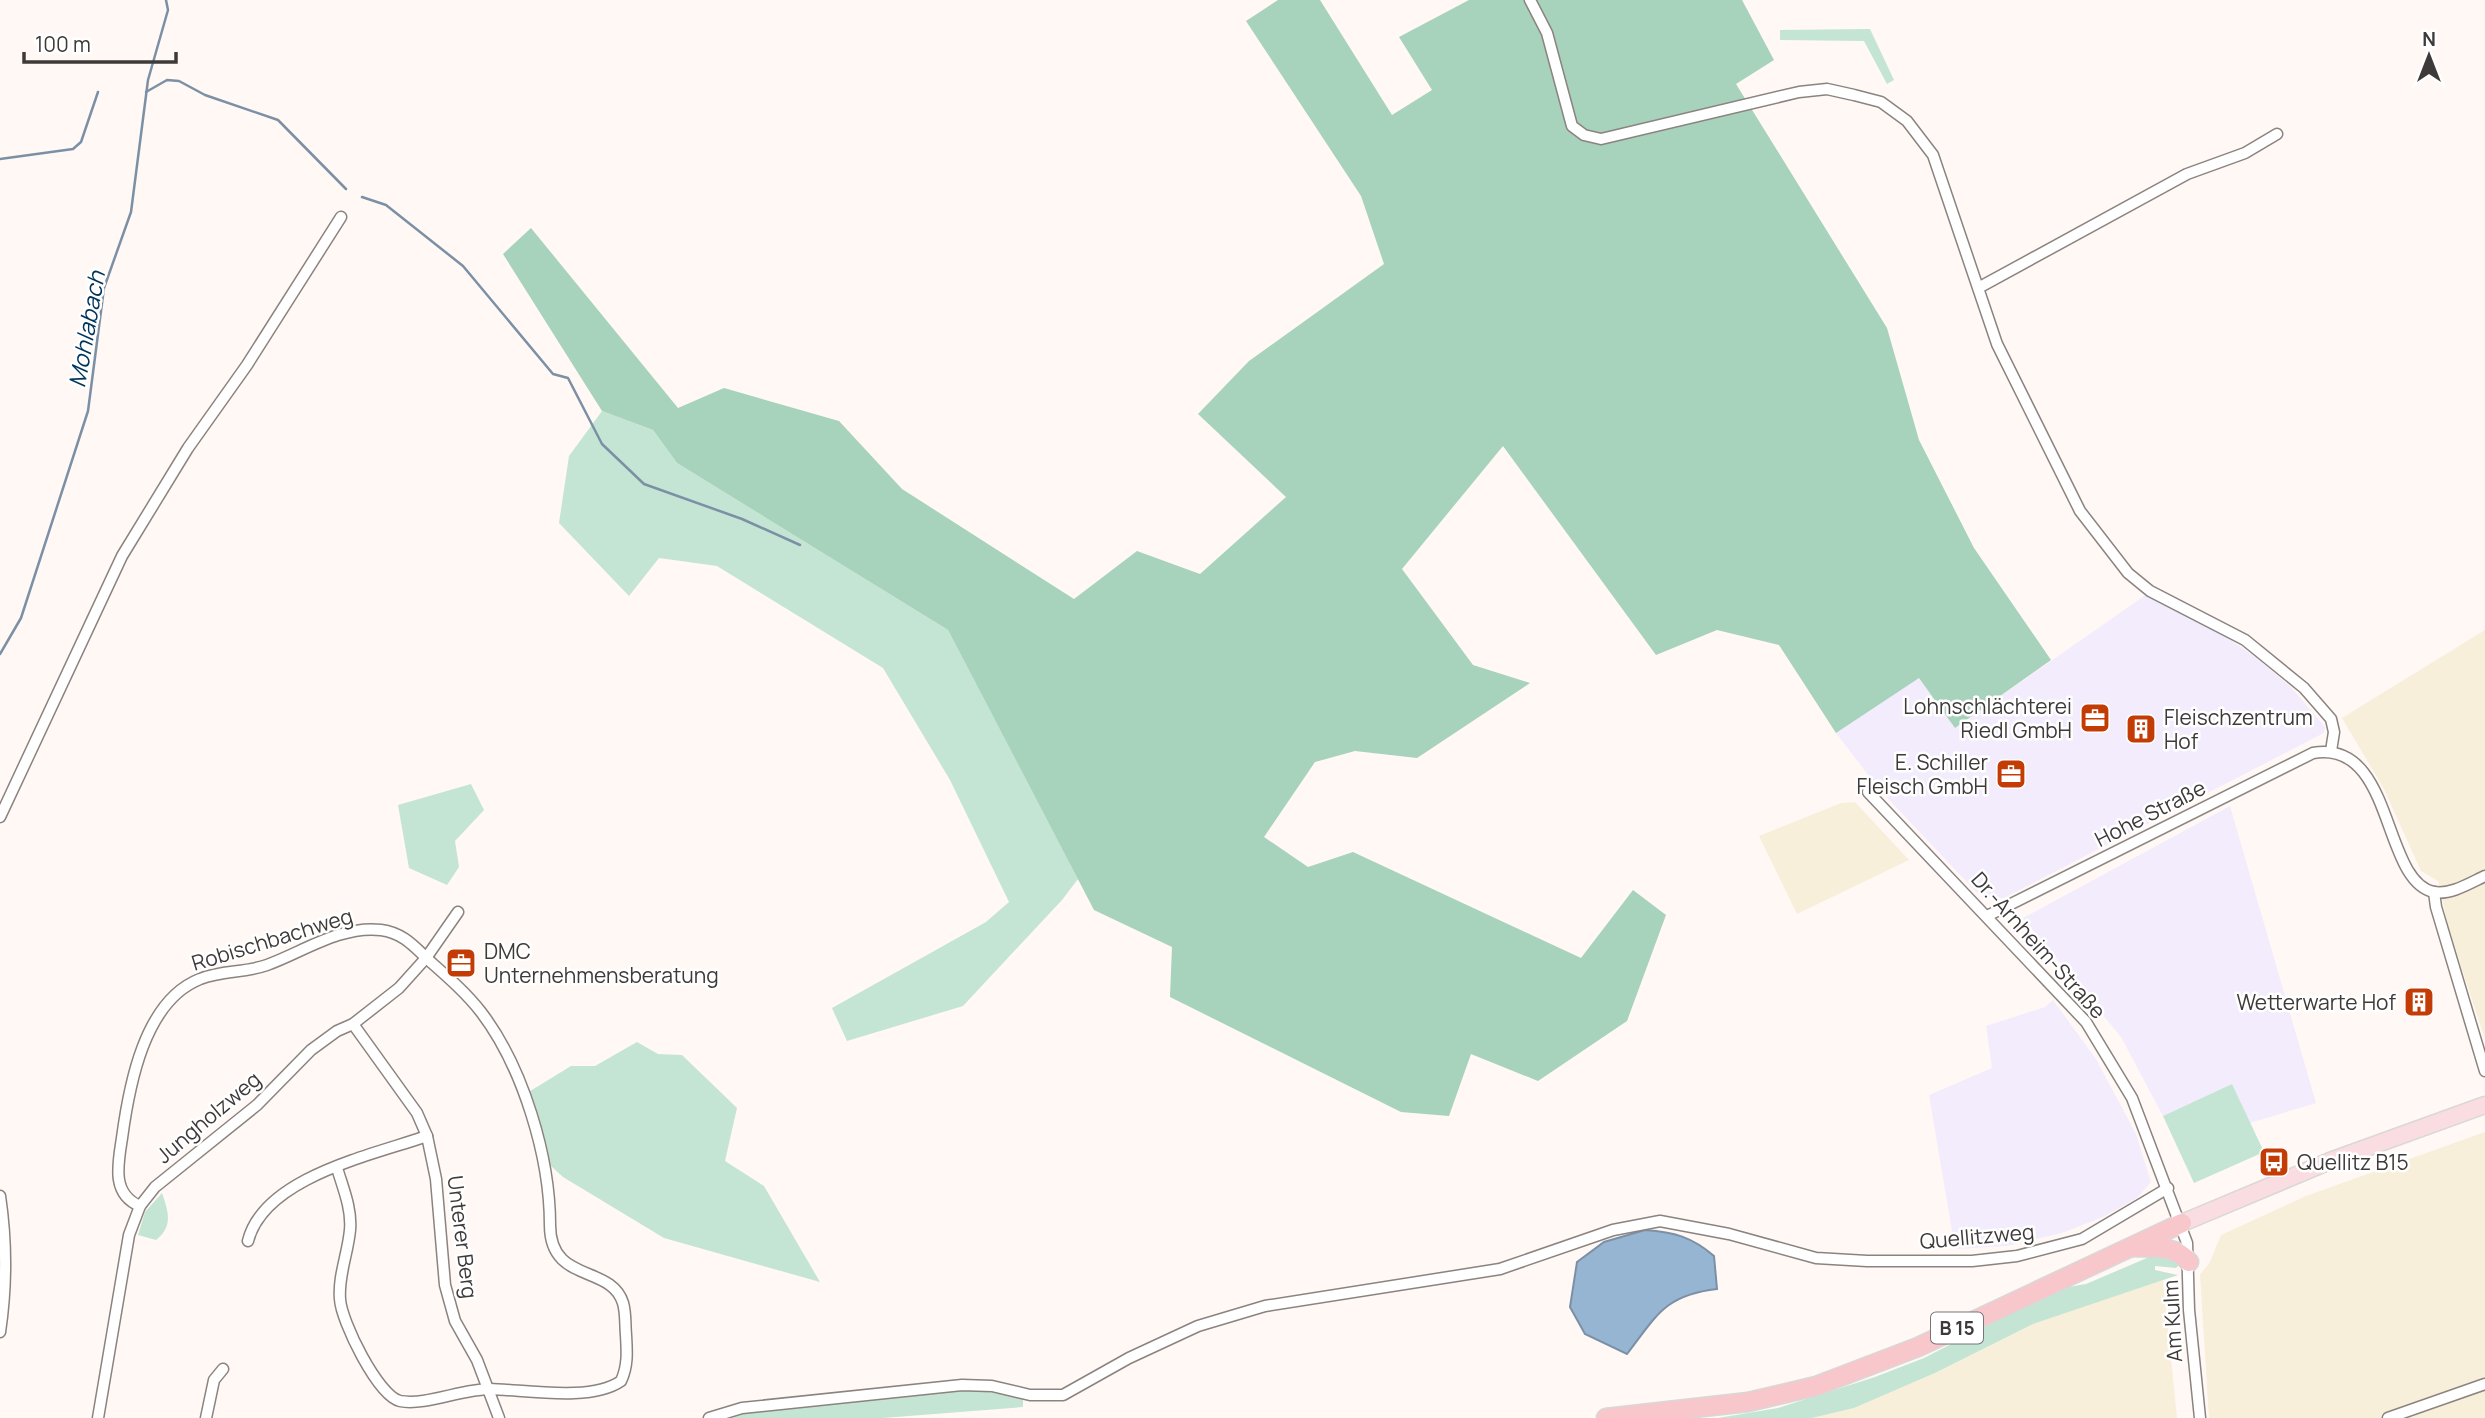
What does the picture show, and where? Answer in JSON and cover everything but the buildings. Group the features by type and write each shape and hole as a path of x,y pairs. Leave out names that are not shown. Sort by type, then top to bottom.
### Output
{"highway":[{"name":"B 15","path":"1606,1418 1702,1409 1816,1386 1918,1348 2125,1247 2182,1223"},
{"path":"2125,1247 2170,1249 2180,1253 2189,1262"}],"main road":[{"name":"B 15","path":"2182,1223 2330,1161 2485,1105"}],"street":[{"path":"1530,0 1547,33 1572,126 1584,135 1601,139 1799,92 1827,89 1881,102 1907,121 1933,155 1997,344 2080,511 2128,573 2150,591 2245,640 2304,688 2331,719 2334,732 2331,751 2344,754 2357,764 2381,804 2411,876 2424,888 2434,892 2452,891 2485,876"},
{"path":"1980,288 2187,174 2245,153 2277,134"},
{"path":"0,817 122,556 188,448 247,365 341,216"},
{"name":"Hohe Straße","path":"1987,916 2313,752 2331,751"},
{"name":"Dr.-Arnheim-Straße","path":"1868,792 2086,1022 2132,1098 2182,1223"},
{"path":"2434,892 2485,1071"},
{"name":"Jungholzweg","path":"98,1418 129,1235 140,1206 167,1177 257,1105 311,1050 337,1031 353,1024 399,988 426,958 458,912"},
{"name":"Robischbachweg","path":"140,1206 129,1202 118,1181 123,1128 139,1051 173,997 196,981 215,973 261,967 352,931 383,930 396,934 409,940 480,1011 501,1043 519,1084 543,1155 549,1192 551,1240 558,1256 577,1272 607,1283 624,1304 626,1369 621,1381 609,1389 588,1392 488,1389 408,1402 396,1400 383,1390 341,1308 340,1283 351,1216 337,1168"},
{"name":"Unterer Berg","path":"353,1024 417,1113 427,1136 436,1179 446,1285 455,1321 477,1360 499,1418"},
{"path":"248,1241 250,1230 271,1205 307,1178 427,1136"},
{"name":"Quellitzweg","path":"709,1418 742,1408 948,1386 992,1386 1048,1397 1063,1395 1129,1358 1198,1326 1230,1316 1265,1306 1500,1269 1637,1224 1660,1221 1685,1223 1816,1258 1959,1261 2017,1256 2082,1239 2168,1188"},
{"path":"0,1195 6,1238 6,1291 0,1332"},
{"name":"Am Kulm","path":"2182,1223 2189,1262 2189,1310 2200,1418"},
{"path":"206,1418 214,1380 223,1369"},
{"path":"2388,1418 2485,1384"}],"shaded area":[{"path":"2147,594 2224,636 2254,656 2291,687 2325,727 2324,733 2004,898 1979,895 1879,789 1836,733 1919,677 1955,728"},
{"path":"2485,630 2485,1039 2449,930 2438,881 2421,871 2384,789 2342,718"},
{"path":"1855,802 1909,860 1797,914 1759,836 1841,803"},
{"path":"2230,806 2316,1103 2250,1123 2232,1084 2163,1116 2121,1037 2023,918"},
{"path":"2053,1000 2096,1059 2136,1134 2151,1182 2137,1198 2103,1217 2062,1233 2007,1246 1955,1249 1929,1095 1992,1068 1986,1026 2045,1007"},
{"path":"2485,1132 2485,1418 2209,1418 2200,1274 2209,1264 2221,1235 2306,1196"},
{"path":"2163,1280 2177,1418 1812,1418 1854,1408 1935,1373 2033,1324"}],"green space":[{"path":"1278,0 1320,0 1392,115 1432,90 1399,37 1469,0 1742,0 1774,60 1736,84 1887,328 1919,440 1974,548 2051,660 1955,728 1919,678 1836,733 1779,645 1717,630 1656,655 1503,446 1402,569 1473,665 1530,683 1417,758 1355,751 1315,762 1264,837 1308,867 1353,852 1581,958 1633,890 1666,915 1627,1021 1538,1081 1471,1054 1449,1116 1401,1112 1170,997 1172,947 1094,910 948,630 677,463 653,430 602,411 503,254 531,228 678,408 724,388 839,421 902,489 1074,599 1137,551 1200,574 1286,497 1198,414 1249,361 1384,264 1361,196 1246,21"},
{"path":"1870,29 1894,80 1887,84 1864,41 1780,40 1780,30"},
{"path":"602,411 653,430 677,463 948,630 1078,879 1062,900 963,1006 847,1041 832,1008 986,922 1009,902 950,780 883,668 717,566 659,558 629,596 559,523 569,456"},
{"path":"471,784 484,810 455,841 459,867 447,885 409,868 398,805"},
{"path":"637,1042 658,1054 682,1055 737,1108 725,1161 764,1186 820,1282 664,1238 563,1177 550,1165 527,1093 571,1066 595,1066"},
{"path":"2232,1084 2264,1152 2194,1183 2163,1116"},
{"path":"162,1193 168,1218 162,1235 156,1240 138,1235 145,1212"},
{"path":"2161,1252 2179,1265 2176,1268 2155,1266 2155,1270 2178,1275 2033,1324 1935,1373 1854,1408 1812,1418 1718,1418 1778,1408 1875,1377 1924,1358 2063,1288 2086,1284"},
{"path":"971,1389 1023,1398 1023,1407 883,1418 732,1418 747,1413"}],"water":[{"path":"1645,1230 1682,1237 1698,1244 1714,1256 1717,1289 1685,1296 1664,1309 1627,1354 1585,1334 1570,1307 1577,1262 1604,1242"}],"waterway":[{"name":"Mohlabach","path":"0,654 21,618 88,411 104,288 131,212 148,80 168,10 166,0"},
{"path":"146,92 167,80 179,81 205,95 278,120 346,189"},
{"path":"0,159 73,149 81,142 98,92"},
{"path":"362,197 386,205 463,266 553,374 568,378 602,444 644,484 742,519 800,545"}],"place":[{"name":"Lohnschlächterei Riedl GmbH","path":"2095,718"},
{"name":"Fleischzentrum Hof","path":"2141,729"},
{"name":"E. Schiller Fleisch GmbH","path":"2011,774"},
{"name":"DMC Unternehmensberatung","path":"461,963"},
{"name":"Wetterwarte Hof","path":"2419,1002"},
{"name":"Quellitz B15","path":"2274,1162"}]}
